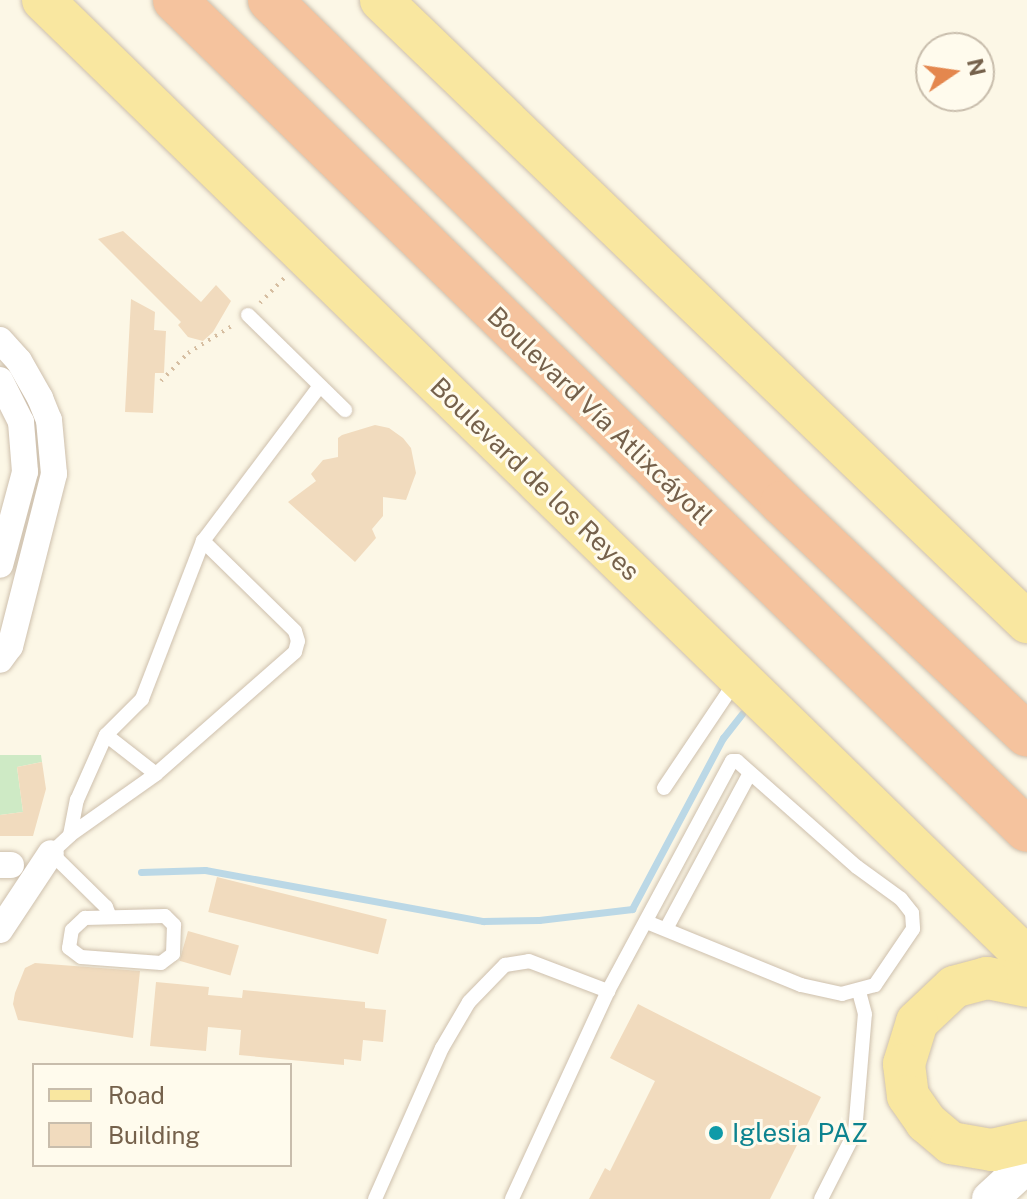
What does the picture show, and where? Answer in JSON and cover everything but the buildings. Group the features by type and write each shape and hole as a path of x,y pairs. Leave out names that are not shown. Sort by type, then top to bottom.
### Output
{"highway":[{"name":"Boulevard Vía Atlixcáyotl","path":"175,0 1027,830"},
{"path":"270,0 782,503 1027,735"}],"main road":[{"name":"Boulevard de los Reyes","path":"43,0 1027,958"},
{"path":"381,0 1027,622"},
{"path":"1027,986 987,978 954,987 935,1001 917,1022 904,1064 908,1096 926,1122 951,1143 992,1150 1027,1142"},
{"path":"990,1199 1027,1165"}],"street":[{"path":"0,340 19,361 49,420 54,474 10,646 0,660"},
{"path":"0,380 21,422 25,472 0,565"},
{"path":"25,472 54,474"},
{"path":"0,930 51,853"}],"lane":[{"path":"248,315 345,410"},
{"path":"70,835 77,800 106,735 142,699 203,541 320,386"},
{"path":"110,917 106,907 51,853 70,835 156,774 295,652 298,641 295,631 203,541"},
{"path":"664,788 739,678"},
{"path":"106,735 156,774"},
{"path":"512,1199 555,1098 608,991 728,764 737,761 749,775 857,867 901,899 912,913 913,929 875,985 859,992 842,994 801,985 647,922"},
{"path":"666,929 749,775"},
{"path":"165,916 174,925 173,954 161,963 73,954 69,941 77,922 85,918 110,917 165,916"},
{"path":"375,1199 442,1048 469,1002 505,965 529,961 608,991"},
{"path":"821,1199 855,1132 865,1014 859,992"}],"path":[{"path":"161,381 188,353 248,315 294,268"}],"green space":[{"path":"0,755 41,755 42,762 17,767 23,812 0,815"}],"waterway":[{"path":"141,872 205,870 483,921 539,920 632,909 723,738 742,714"}],"place":[{"name":"Iglesia PAZ","path":"716,1133"}]}
